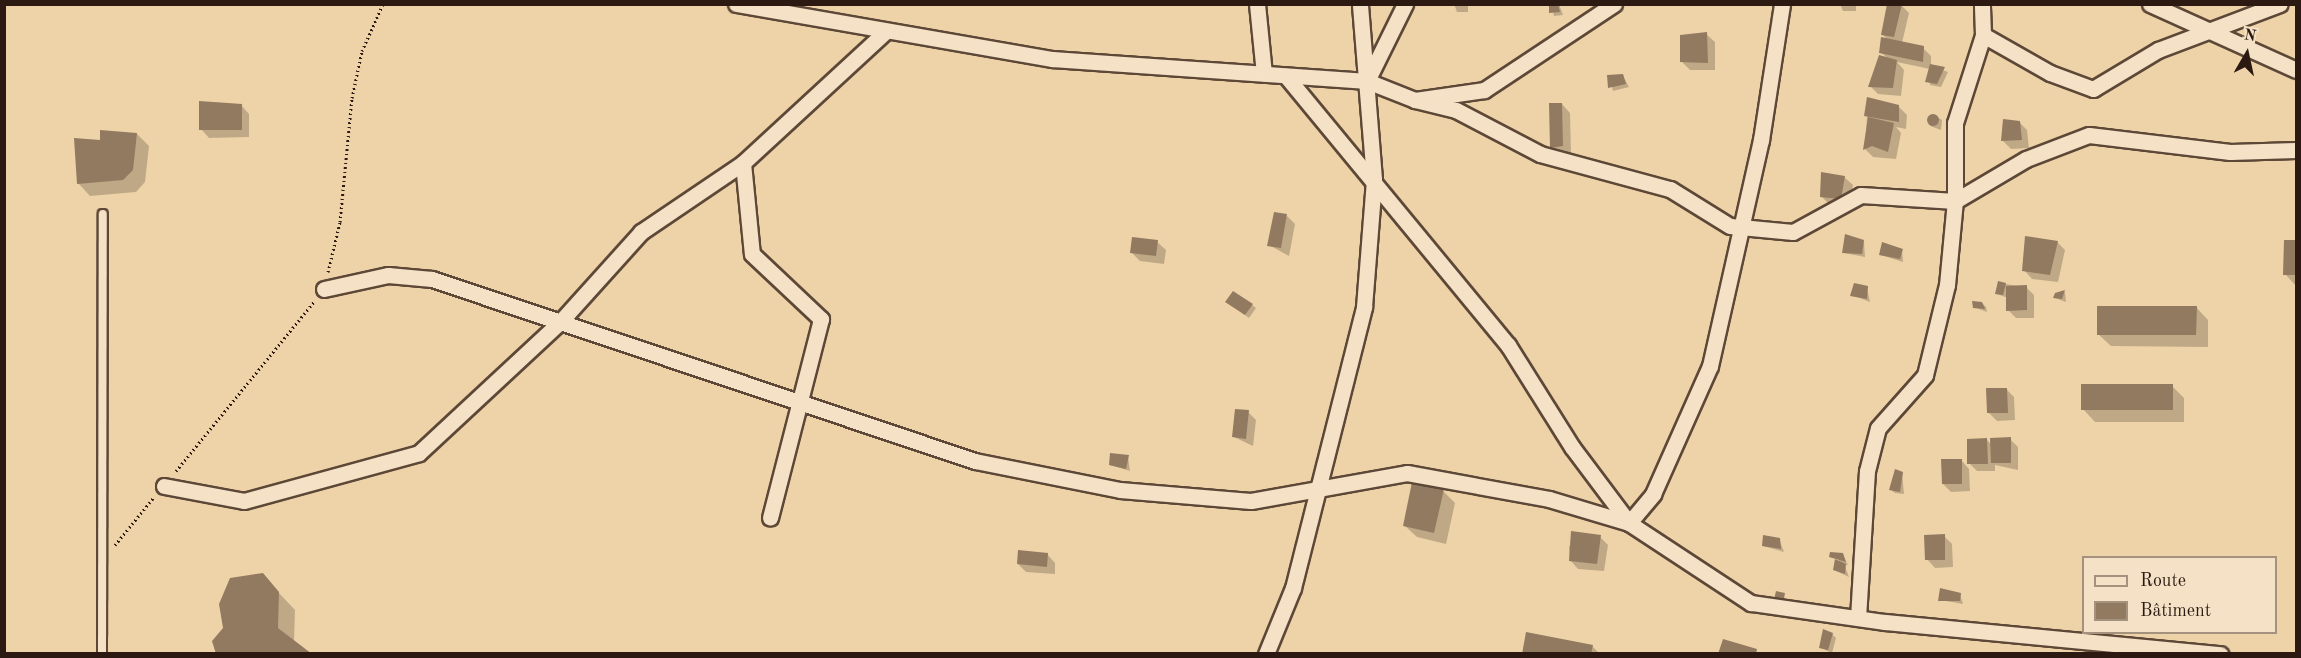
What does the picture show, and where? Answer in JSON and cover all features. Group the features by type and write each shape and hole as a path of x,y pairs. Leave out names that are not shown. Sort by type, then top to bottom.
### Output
{"street":[{"path":"736,4 884,33 1052,59 1367,81 1415,100 1456,110 1540,154 1670,189 1739,227 1793,232 1861,195 1955,201 2026,159 2089,135 2230,152 2296,150"},
{"path":"1257,4 1264,74"},
{"path":"1266,654 1293,588 1364,307 1374,179 1360,4"},
{"path":"1367,81 1405,4"},
{"path":"1629,523 1653,494 1710,366 1727,306 1739,227 1761,140 1782,4"},
{"path":"1858,618 1867,471 1878,428 1925,375 1947,285 1955,201 1955,123 1983,35 1982,4"},
{"path":"2150,4 2204,31 2296,70"},
{"path":"1983,35 2050,73 2093,89 2158,50 2280,4"},
{"path":"1415,100 1484,90 1607,7"},
{"path":"164,486 244,501 419,453 561,321 641,232 743,163 884,33"},
{"path":"1286,76 1374,179 1508,345 1572,447 1629,523"},
{"path":"743,163 752,254 821,319 770,518"},
{"path":"324,289 388,275 432,279 975,461 1120,490 1251,501 1407,473 1549,499 1629,523 1751,603 1858,618 2220,654"}],"lane":[{"path":"102,654 103,214"}],"path":[{"path":"102,561 324,289 340,222 352,98 362,51 384,4"}],"building":[{"path":"1549,4 1558,4 1560,12 1549,13"},
{"path":"1887,4 1902,4 1894,37 1881,35"},
{"path":"1707,32 1708,63 1680,62 1680,35"},
{"path":"1881,37 1924,46 1923,62 1879,53"},
{"path":"1879,55 1897,60 1893,88 1868,87"},
{"path":"1930,64 1945,67 1937,84 1925,82"},
{"path":"1623,74 1626,84 1608,88 1607,75"},
{"path":"1867,97 1899,105 1899,122 1864,116"},
{"path":"199,101 242,104 242,130 199,130"},
{"path":"1549,103 1562,103 1563,146 1550,148"},
{"path":"1935,114 1939,120 1935,126 1931,126 1927,118"},
{"path":"1868,117 1894,123 1888,152 1872,146 1863,150"},
{"path":"2003,119 2020,121 2022,140 2001,141"},
{"path":"100,130 137,133 133,170 123,180 77,184 74,138 100,140"},
{"path":"1821,172 1845,176 1841,199 1820,197"},
{"path":"1274,212 1287,214 1281,248 1267,246"},
{"path":"1845,234 1864,240 1862,254 1842,253"},
{"path":"2025,236 2058,241 2050,275 2022,271"},
{"path":"1132,237 1158,240 1156,256 1130,253"},
{"path":"2284,240 2296,240 2296,275 2283,275"},
{"path":"1882,242 1903,249 1900,259 1879,255"},
{"path":"1998,281 2006,283 2003,295 1995,294"},
{"path":"1854,283 1868,286 1867,299 1850,296"},
{"path":"2027,285 2027,310 2006,311 2006,286"},
{"path":"2065,290 2062,299 2053,298 2055,293"},
{"path":"1233,291 1253,304 1245,315 1225,302"},
{"path":"1972,301 1982,302 1985,309 1973,308"},
{"path":"2097,306 2197,306 2196,335 2097,335"},
{"path":"2081,384 2173,384 2173,410 2081,410"},
{"path":"1986,388 2007,388 2008,413 1987,413"},
{"path":"1235,409 1249,410 1246,439 1232,437"},
{"path":"2011,437 2011,463 1991,463 1990,438"},
{"path":"1987,438 1988,464 1967,464 1967,439"},
{"path":"1110,453 1129,455 1126,469 1109,465"},
{"path":"1941,459 1962,459 1962,484 1942,484"},
{"path":"1895,469 1903,472 1900,492 1889,490"},
{"path":"1412,482 1444,489 1434,533 1403,526"},
{"path":"1571,531 1601,535 1597,564 1569,561"},
{"path":"1945,534 1945,560 1925,560 1924,535"},
{"path":"1763,535 1780,538 1781,549 1762,546"},
{"path":"1018,550 1048,553 1047,567 1017,564"},
{"path":"1830,552 1843,553 1846,562 1829,557"},
{"path":"1835,559 1846,564 1845,574 1833,570"},
{"path":"263,573 279,592 278,628 312,654 216,654 212,641 223,628 219,604 230,578"},
{"path":"1940,588 1961,593 1960,601 1938,601"},
{"path":"1776,591 1785,593 1783,604 1774,600"},
{"path":"1823,629 1833,633 1828,650 1819,648"},
{"path":"1526,632 1593,645 1591,654 1522,654"},
{"path":"1723,639 1757,649 1756,654 1718,654"}]}
